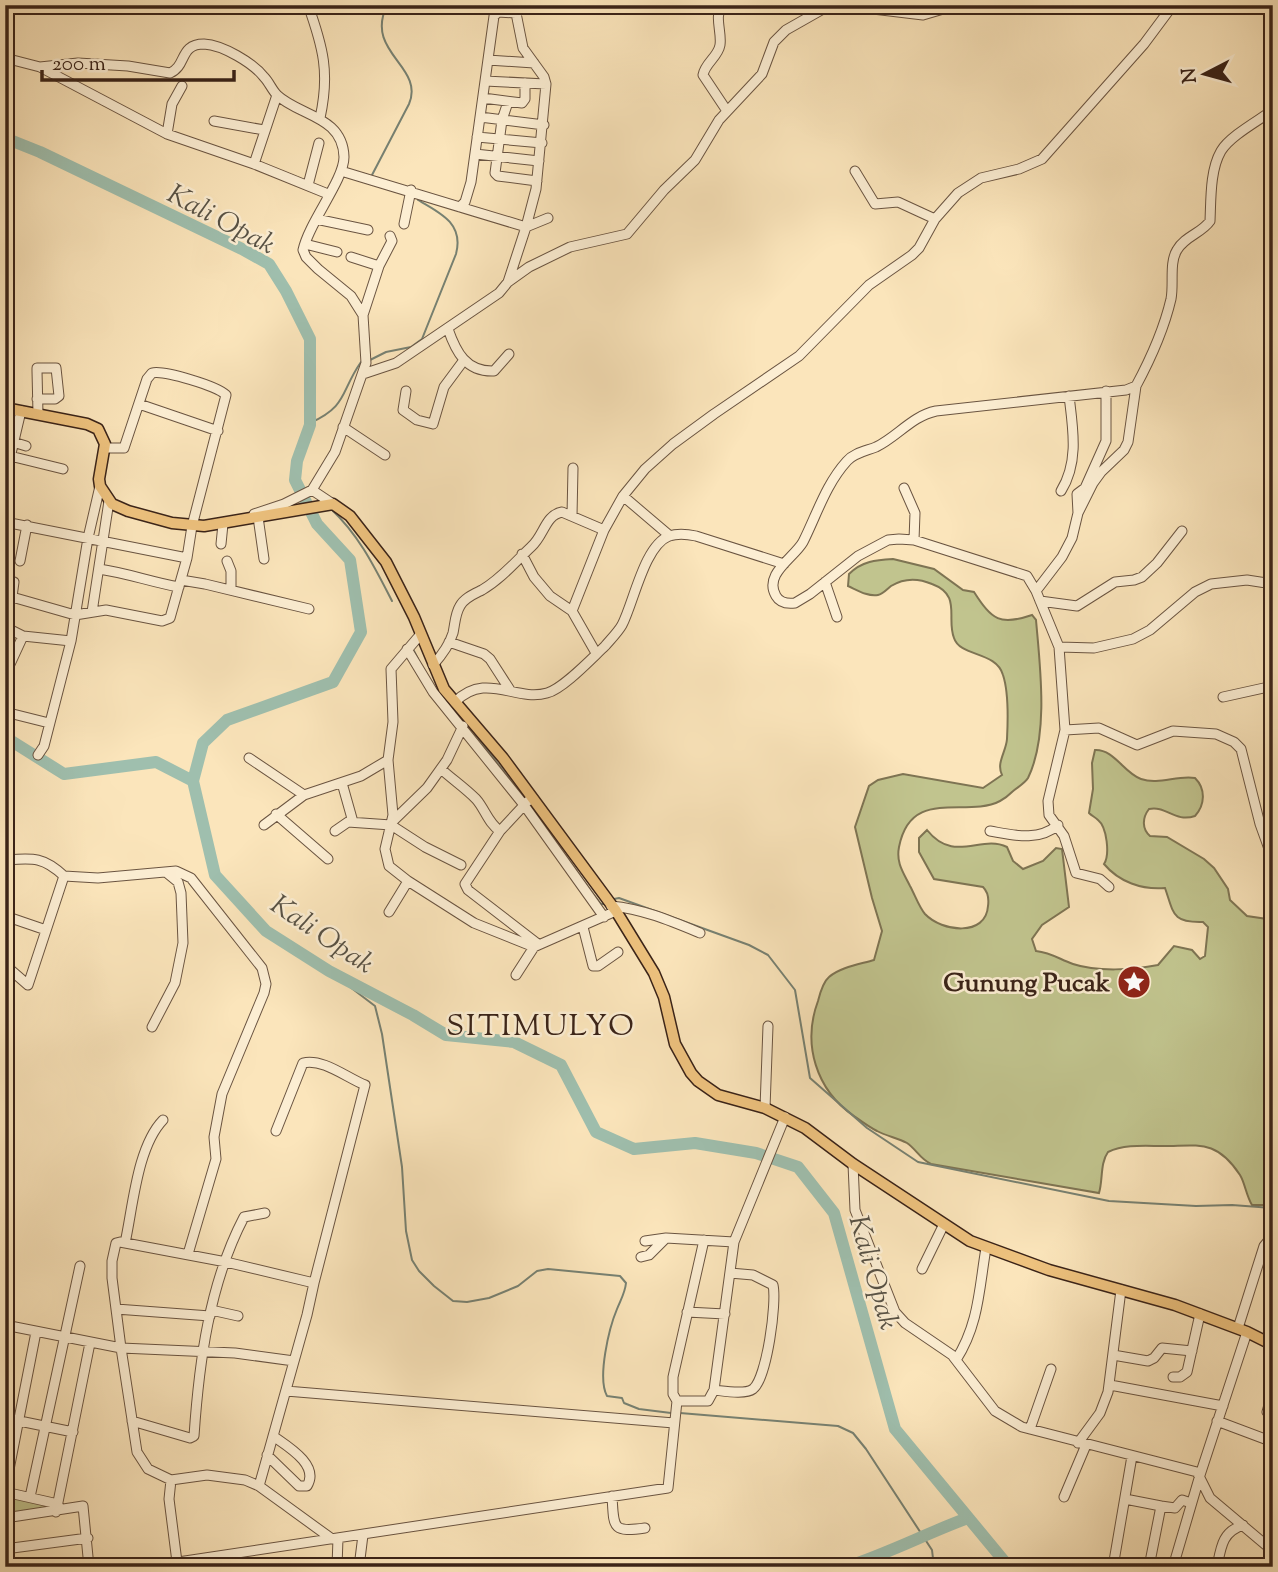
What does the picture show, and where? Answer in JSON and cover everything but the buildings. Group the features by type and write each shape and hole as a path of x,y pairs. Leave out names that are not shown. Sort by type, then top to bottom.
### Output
{"main road":[{"path":"5,408 93,426 103,437 105,448 100,486 109,501 118,508 192,526 258,517 286,507 329,505 350,516 377,547 397,580 444,689 455,702 466,723 611,904 660,984 675,1044 698,1081 718,1095 765,1108 785,1117 944,1224 986,1248 1049,1270 1200,1314 1273,1345"}],"street":[{"path":"308,5 318,31 325,66 324,100 320,118"},
{"path":"460,207 466,202 475,154 495,15 498,12 516,13 526,5"},
{"path":"722,5 718,15 719,49 703,75 727,111"},
{"path":"363,374 396,363 490,301 508,282 529,267 570,247 627,234 664,190 695,160 719,120 762,74 778,37 815,9 883,9 917,15 957,5"},
{"path":"572,611 604,530 623,496 645,469 673,444 799,356 854,299 919,248 936,219 968,185 981,178 1019,169 1042,159 1144,44 1173,5"},
{"path":"508,282 526,227 537,181 546,84 523,48 516,13"},
{"path":"40,67 78,63 128,66 170,73 176,70 187,50 195,45 205,44 250,63 265,77 276,94 320,118 339,139 344,154 341,171 303,250 306,257 351,296 363,315"},
{"path":"5,58 40,67 167,134 254,164 328,194"},
{"path":"488,60 534,63"},
{"path":"485,80 546,84"},
{"path":"483,98 524,102 525,83"},
{"path":"167,134 172,104 181,86"},
{"path":"254,164 276,94"},
{"path":"508,102 502,120 495,173 498,176 537,181"},
{"path":"1036,591 1062,557 1072,538 1078,513 1101,472 1128,442 1136,386 1167,313 1177,250 1188,237 1204,228 1210,221 1215,169 1220,152 1234,138 1273,110"},
{"path":"480,117 544,125"},
{"path":"215,121 264,130"},
{"path":"477,137 542,143"},
{"path":"308,185 319,143"},
{"path":"475,154 539,161"},
{"path":"341,171 526,227 548,218"},
{"path":"855,171 875,204 898,202 936,219"},
{"path":"404,224 411,190"},
{"path":"316,219 368,230"},
{"path":"221,544 227,523 286,507 310,491 335,452 363,374 363,315 379,266 393,241 390,236"},
{"path":"304,244 337,252"},
{"path":"351,257 379,266"},
{"path":"448,329 455,350 464,360 478,368 494,371 509,354"},
{"path":"406,391 404,410 417,420 433,424 444,387 464,360"},
{"path":"12,597 83,614 106,610 165,621 170,618 227,398 221,390 158,372 152,373 147,379 124,448 105,448"},
{"path":"1109,887 1100,878 1076,873 1068,845 1058,825 1049,815 1047,807 1065,730 1059,647 1030,580 1021,573 914,540 888,540 873,547 795,603 782,602 775,594 773,586 775,576 798,549 828,488 847,461 894,436 921,415 936,411 1126,390 1136,386"},
{"path":"1078,513 1077,494 1086,488 1106,441 1106,391"},
{"path":"1061,491 1072,469 1074,452 1069,396"},
{"path":"37,399 38,414"},
{"path":"139,404 218,431"},
{"path":"5,479 21,411"},
{"path":"343,427 385,455"},
{"path":"13,442 26,446"},
{"path":"10,456 62,469"},
{"path":"572,516 573,468"},
{"path":"83,614 88,538 100,486"},
{"path":"904,488 915,513 914,540"},
{"path":"310,491 329,505"},
{"path":"623,496 670,536"},
{"path":"38,755 44,746 71,641 99,569 109,501"},
{"path":"433,665 449,642 458,607 500,578 540,538 549,518 555,513 562,512 604,530"},
{"path":"258,517 264,559"},
{"path":"5,522 187,558"},
{"path":"20,561 27,526"},
{"path":"1040,601 1077,606 1115,582 1142,577 1157,563 1182,531"},
{"path":"455,702 462,695 485,688 539,695 556,690 620,627 648,561 660,543 670,536 696,536 784,564"},
{"path":"5,551 5,558"},
{"path":"522,554 534,577 550,596 572,611 596,653"},
{"path":"227,561 231,590"},
{"path":"99,569 133,574 140,579 231,590 309,609"},
{"path":"5,578 15,582 5,611"},
{"path":"1059,647 1094,648 1133,639 1150,630 1195,592 1210,584 1247,580 1273,584"},
{"path":"825,582 837,617"},
{"path":"5,627 23,636 71,641"},
{"path":"420,635 391,669 393,722 388,760 393,813 385,849 389,866 477,924 537,946"},
{"path":"5,676 23,636"},
{"path":"449,642 484,654 510,690"},
{"path":"391,823 426,790 441,769 466,723 427,684 407,649"},
{"path":"1223,697 1273,686"},
{"path":"5,712 49,723"},
{"path":"1065,730 1099,729 1137,744 1173,731 1203,732 1226,737 1241,749 1260,824 1273,860"},
{"path":"249,758 304,795"},
{"path":"264,825 304,795 364,775 388,760"},
{"path":"441,769 475,798 500,831"},
{"path":"342,783 353,822"},
{"path":"537,946 466,886 466,881 500,831 529,801 604,917"},
{"path":"276,814 328,859"},
{"path":"1260,824 1273,821"},
{"path":"335,831 345,822 391,823 425,847 461,865"},
{"path":"990,831 1021,837 1046,833 1058,825"},
{"path":"5,860 39,859 64,876 98,878 172,872 189,876 262,968 266,984 222,1094 214,1137 216,1159 188,1254"},
{"path":"152,1027 175,983 183,943 181,892 172,872"},
{"path":"5,965 28,985 64,876"},
{"path":"389,912 408,881"},
{"path":"516,975 537,946 604,917 611,904 646,912 700,933"},
{"path":"8,917 46,930"},
{"path":"583,927 593,966 598,966 618,952"},
{"path":"765,1108 768,1026"},
{"path":"259,1486 294,1362 365,1085 329,1068 310,1062 303,1063 276,1131"},
{"path":"286,1391 675,1413 708,1401 714,1390 734,1242 785,1117"},
{"path":"125,1243 143,1158 149,1142 163,1120"},
{"path":"853,1164 855,1210 895,1312 905,1323 956,1360 995,1411 1022,1427 1194,1470 1200,1475 1210,1498 1273,1551"},
{"path":"132,1421 192,1438 198,1379 210,1313 226,1262 244,1217 265,1213"},
{"path":"922,1269 944,1224"},
{"path":"1174,1567 1191,1503 1223,1406 1264,1246 1273,1235"},
{"path":"645,1241 666,1238 734,1242"},
{"path":"641,1257 649,1255 666,1238"},
{"path":"145,1567 668,1488 675,1413 673,1377 704,1240"},
{"path":"314,1283 226,1262 125,1243 116,1243 112,1261 121,1348 141,1460 156,1474 171,1480 207,1475 245,1480 259,1486 335,1539"},
{"path":"956,1360 973,1327 986,1248"},
{"path":"30,1496 80,1266"},
{"path":"714,1390 754,1389 767,1354 772,1326 775,1293 773,1285 753,1275 730,1273"},
{"path":"1064,1497 1082,1443 1100,1413 1110,1385 1121,1290"},
{"path":"116,1309 238,1316"},
{"path":"687,1311 725,1314"},
{"path":"1173,1377 1180,1377 1187,1372 1200,1314"},
{"path":"5,1325 121,1348 235,1353 294,1362"},
{"path":"36,1332 5,1491 30,1496 57,1508"},
{"path":"57,1508 90,1343"},
{"path":"1113,1355 1148,1362 1162,1348 1192,1350"},
{"path":"1031,1429 1051,1368"},
{"path":"1110,1385 1223,1406"},
{"path":"1273,1391 1267,1412 1273,1417"},
{"path":"5,1418 73,1432"},
{"path":"1217,1421 1273,1442"},
{"path":"268,1455 299,1486 307,1486 309,1477 302,1459 272,1436"},
{"path":"1113,1567 1132,1456"},
{"path":"171,1480 170,1515 177,1562"},
{"path":"612,1496 616,1528 625,1531 645,1528"},
{"path":"1125,1499 1175,1508 1181,1501 1191,1503"},
{"path":"5,1518 83,1506 89,1567"},
{"path":"1149,1567 1161,1506"},
{"path":"1217,1567 1225,1535 1233,1528 1243,1525"},
{"path":"359,1567 363,1535"},
{"path":"5,1549 88,1538"},
{"path":"335,1539 337,1567"}],"green space":[{"path":"893,559 934,569 963,590 974,592 986,609 998,618 1012,620 1032,615 1036,620 1041,721 1035,761 1027,780 1000,801 986,806 927,810 915,817 905,828 899,847 899,863 921,908 925,914 942,925 962,928 980,923 988,903 983,887 934,879 919,852 919,838 927,830 947,845 957,847 997,844 1007,847 1013,861 1023,869 1043,861 1056,848 1062,849 1069,907 1042,925 1032,939 1036,951 1083,967 1104,969 1158,965 1174,946 1192,950 1200,959 1205,956 1208,927 1203,922 1180,919 1170,904 1165,888 1132,884 1110,870 1104,864 1107,848 1104,829 1089,813 1095,750 1108,753 1129,772 1148,781 1195,778 1199,782 1203,797 1195,816 1188,818 1161,809 1149,809 1144,827 1150,836 1167,837 1204,859 1214,868 1228,889 1230,900 1247,916 1267,919 1273,926 1273,1205 1252,1205 1242,1178 1231,1163 1223,1155 1206,1147 1135,1146 1108,1152 1099,1193 931,1164 907,1143 877,1131 854,1116 830,1093 822,1080 812,1049 812,1033 813,1017 822,988 827,979 839,971 874,960 882,931 855,827 869,786 878,780 903,774 983,788 1002,775 1001,762 1007,739 1007,698 1003,675 993,662 958,644 952,630 947,594 927,582 916,580 901,581 878,595 863,593 848,586 849,574 859,566"},
{"path":"9,1495 46,1503 45,1512 5,1514"}],"waterway":[{"path":"372,175 409,104 412,91 409,79 383,35 382,21 387,5"},
{"name":"Kali Opak","path":"5,138 40,152 269,264 310,339 310,425 297,461 295,480 317,524 350,560 361,632 333,682 227,720 203,743 193,781 215,875 266,931 329,971 446,1035 514,1042 561,1065 596,1132 634,1149 695,1143 756,1153 798,1167 834,1213 895,1429 1009,1567"},
{"path":"370,360 386,352 411,347 422,339 456,254 458,244 454,227 442,215 418,200"},
{"path":"310,423 331,411 337,404 361,362"},
{"path":"331,509 358,541 392,601"},
{"path":"414,651 418,659"},
{"path":"457,715 469,726 524,798"},
{"path":"5,737 64,774 156,762 193,781"},
{"path":"529,805 594,895 601,904 606,904"},
{"path":"614,899 619,898 749,945 768,955 795,990 810,1078 867,1128 918,1162 1109,1201 1273,1208"},
{"path":"329,971 375,1006 382,1034 402,1167 406,1231 412,1260 419,1271 453,1301 467,1302 489,1298 518,1286 537,1271 548,1269 620,1276 626,1283 605,1353 604,1388 607,1396 622,1398 624,1403 639,1409 671,1413"},
{"path":"680,1413 838,1426 853,1433 932,1550 934,1567"},
{"path":"846,1567 968,1518"}],"place":[{"name":"Gunung Pucak","path":"1134,982"}],"district":[{"name":"SITIMULYO","path":"541,1025"}]}
